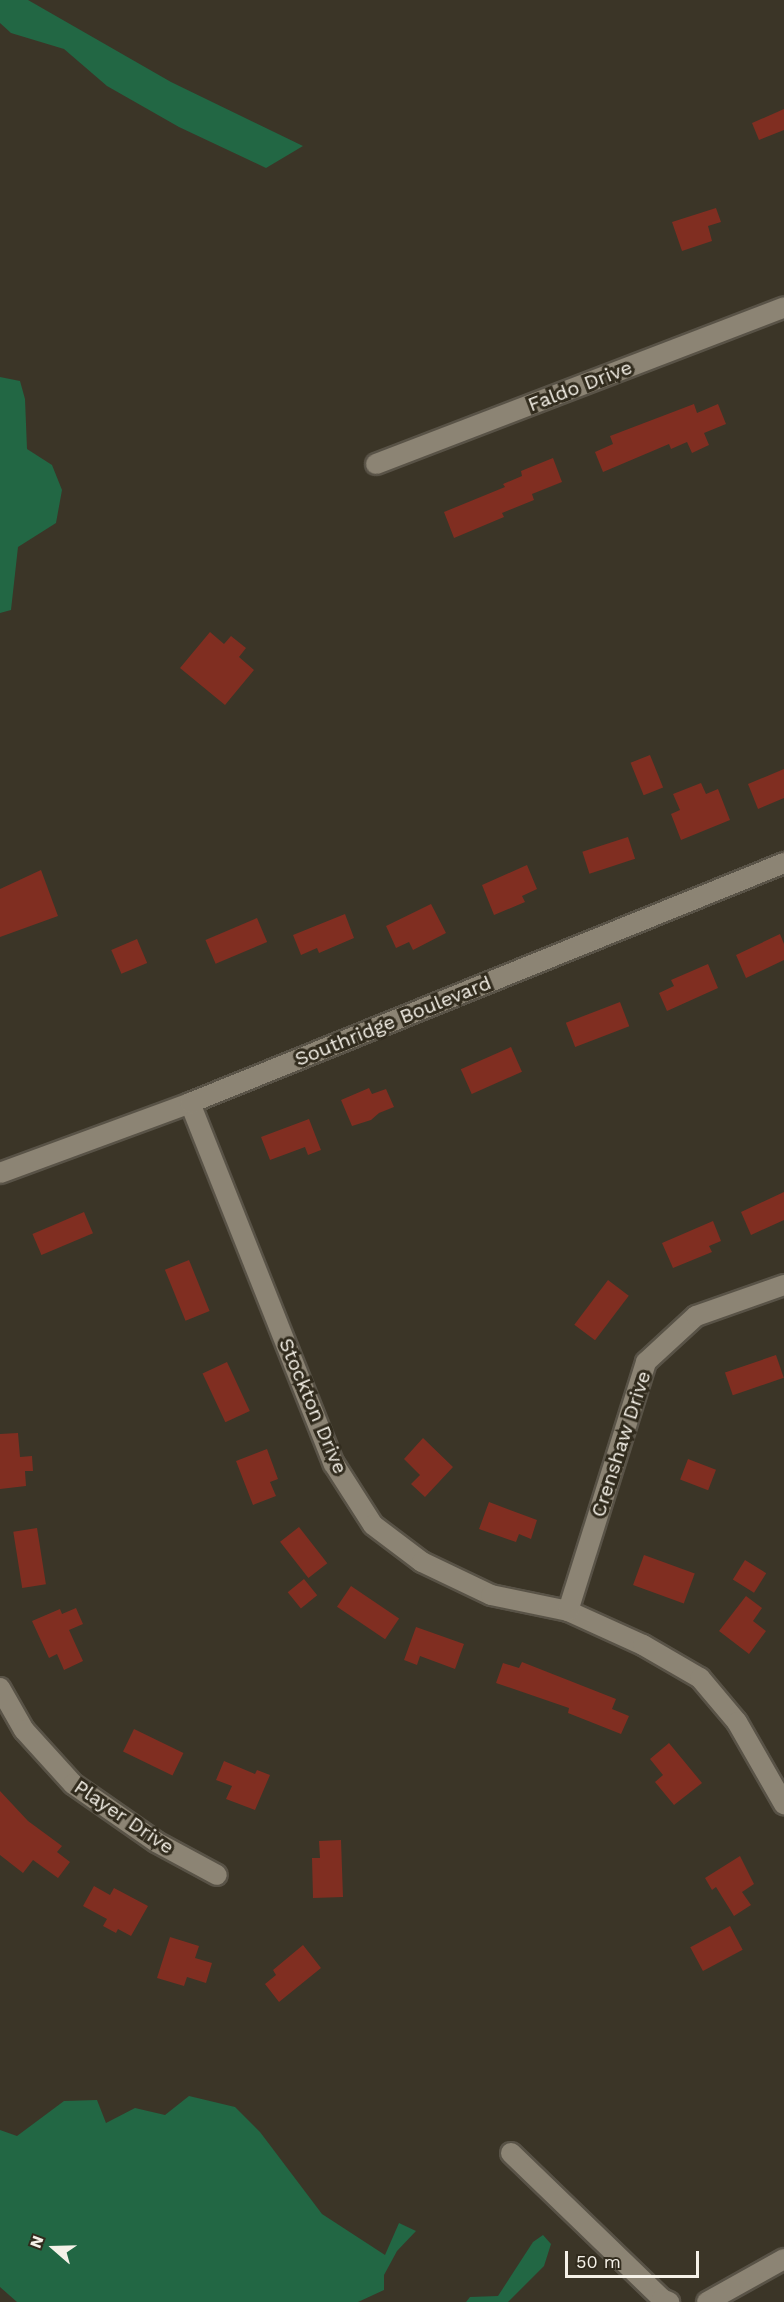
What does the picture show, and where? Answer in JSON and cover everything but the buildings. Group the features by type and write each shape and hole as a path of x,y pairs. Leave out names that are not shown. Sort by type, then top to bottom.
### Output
{"street":[{"name":"Faldo Drive","path":"376,464 784,307"},
{"name":"Southridge Boulevard","path":"0,1173 190,1104 784,863"},
{"name":"Stockton Drive","path":"190,1104 334,1464 373,1525 422,1562 490,1595 568,1611 643,1645 700,1678 737,1722 784,1804"},
{"name":"Crenshaw Drive","path":"568,1611 646,1362 696,1316 784,1285"},
{"name":"Player Drive","path":"0,1688 24,1730 73,1784 156,1842 217,1875"},
{"path":"511,2153 662,2299 669,2302"},
{"path":"707,2302 784,2259"}],"green space":[{"path":"0,0 28,0 171,82 303,146 266,168 179,127 107,86 64,49 11,33 0,23"},
{"path":"0,377 20,381 25,399 27,449 52,465 62,490 56,523 18,547 11,610 0,613"},
{"path":"189,2096 235,2107 260,2132 322,2214 385,2255 399,2223 416,2231 397,2251 384,2275 384,2290 358,2302 17,2302 0,2287 0,2130 17,2136 64,2101 97,2100 106,2123 135,2108 165,2115"},
{"path":"543,2235 551,2244 544,2266 508,2302 466,2302 470,2297 498,2296 533,2242"}]}
